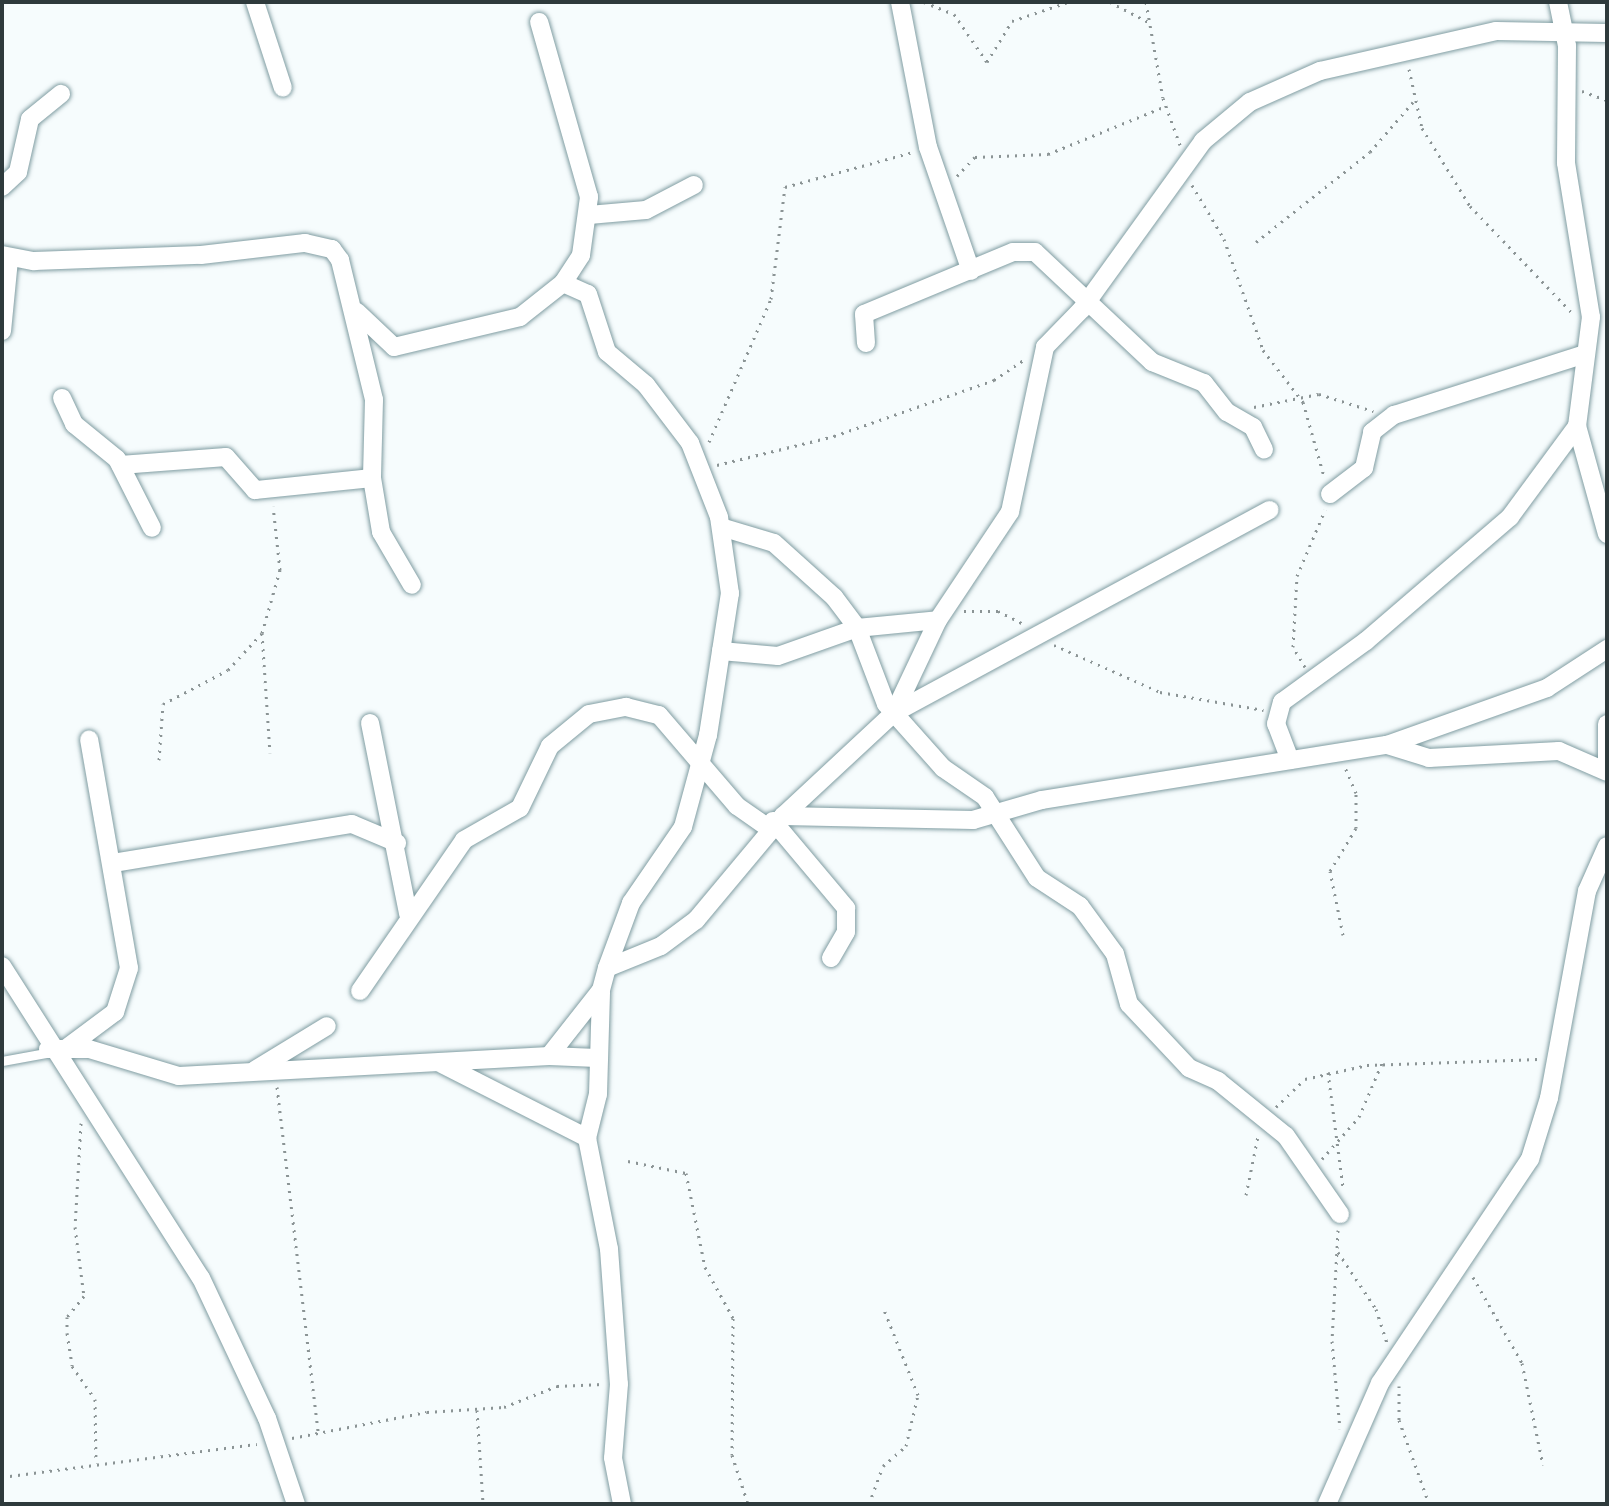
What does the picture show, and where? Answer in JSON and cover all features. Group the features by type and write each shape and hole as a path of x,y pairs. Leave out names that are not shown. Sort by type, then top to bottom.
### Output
{"street":[{"path":"255,2 283,88"},
{"path":"900,2 928,147 971,271"},
{"path":"1558,2 1566,34 1566,163 1596,326 1582,355 1577,426 1607,534"},
{"path":"352,307 394,347 520,317 563,283 581,255 589,215 587,179 539,22"},
{"path":"894,713 938,620 1010,512 1045,347 1089,300 1203,141 1262,95 1320,71 1496,31 1607,33"},
{"path":"2,187 18,172 30,119 61,94"},
{"path":"589,215 646,210 694,185"},
{"path":"2,331 6,257 321,245 340,260 378,430 372,478 381,532 412,585"},
{"path":"866,343 864,314 1013,252 1035,252 1152,362 1204,383 1231,415 1253,427 1264,450"},
{"path":"563,283 588,294 607,352 655,395 703,472 721,527 730,593 702,758 683,827 631,903 601,990 598,1094 587,1138 609,1249 619,1384 613,1458 622,1504"},
{"path":"1330,494 1364,468 1367,441 1394,415 1582,355"},
{"path":"62,398 74,424 96,435 120,465 152,528"},
{"path":"1290,760 1276,711 1510,517 1577,426"},
{"path":"120,465 226,457 244,484 270,491 372,478"},
{"path":"607,968 661,946 696,920 775,822 894,713 1037,633 1270,510"},
{"path":"721,527 774,543 857,628 894,713 943,768 985,797 991,816 1037,878 1080,906 1115,954 1129,1004 1189,1068 1266,1119 1340,1214"},
{"path":"721,651 778,656 857,628 938,620"},
{"path":"775,822 838,812 933,823 991,816 1042,800 1387,745 1547,688 1607,649"},
{"path":"360,991 408,914 464,840 520,808 550,746 589,714 641,708 677,730 737,806 775,822 846,908 846,932 831,958"},
{"path":"370,723 370,749 397,843 408,914"},
{"path":"1387,745 1429,758 1559,751 1606,767 1607,724"},
{"path":"55,1049 115,1012 126,992 129,968 89,739"},
{"path":"113,863 352,824 397,843"},
{"path":"1327,1504 1343,1461 1391,1363 1460,1268 1530,1159 1559,1048 1587,891 1607,846"},
{"path":"2,966 84,1100 201,1278 276,1440 296,1504"},
{"path":"549,1056 601,990"},
{"path":"252,1071 327,1026"},
{"path":"55,1049 166,1075 549,1056 597,1058"},
{"path":"439,1063 587,1138"}],"lane":[{"path":"2,1061 55,1049"}],"path":[{"path":"924,2 954,14 987,62 1012,21 1068,2"},
{"path":"1110,2 1150,23"},
{"path":"1146,2 1166,106 1184,168 1224,239 1263,350 1300,395 1330,494 1299,558 1295,591 1293,647 1311,682"},
{"path":"1409,53 1413,102 1429,140 1491,234 1596,326"},
{"path":"1567,91 1607,100"},
{"path":"1256,242 1370,152 1413,102"},
{"path":"938,181 956,177 975,157 1048,154 1166,106"},
{"path":"708,447 771,299 785,187 928,147"},
{"path":"703,472 980,385 1045,347"},
{"path":"1231,415 1300,395 1394,415"},
{"path":"270,491 280,570 262,633 270,753"},
{"path":"938,620 985,609 1160,692 1276,711"},
{"path":"159,760 163,704 228,670 262,633"},
{"path":"1337,752 1356,804 1356,828 1330,871 1343,935"},
{"path":"1246,1195 1266,1119 1297,1085 1328,1072 1382,1063 1524,1064 1559,1048"},
{"path":"1315,1178 1340,1136 1359,1117 1382,1063"},
{"path":"274,1072 318,1434"},
{"path":"1328,1072 1340,1136 1340,1214 1332,1341 1343,1461"},
{"path":"84,1100 75,1227 84,1296 67,1317 67,1333 72,1366 95,1399 96,1463"},
{"path":"628,1161 686,1173 705,1267 733,1318 732,1455 748,1504"},
{"path":"1460,1268 1483,1292 1522,1363 1523,1398 1536,1420 1543,1465"},
{"path":"869,1504 883,1466 906,1446 918,1395 883,1307"},
{"path":"2,1477 318,1434 427,1412 512,1405 557,1386 619,1384"},
{"path":"477,1410 483,1504"}]}
